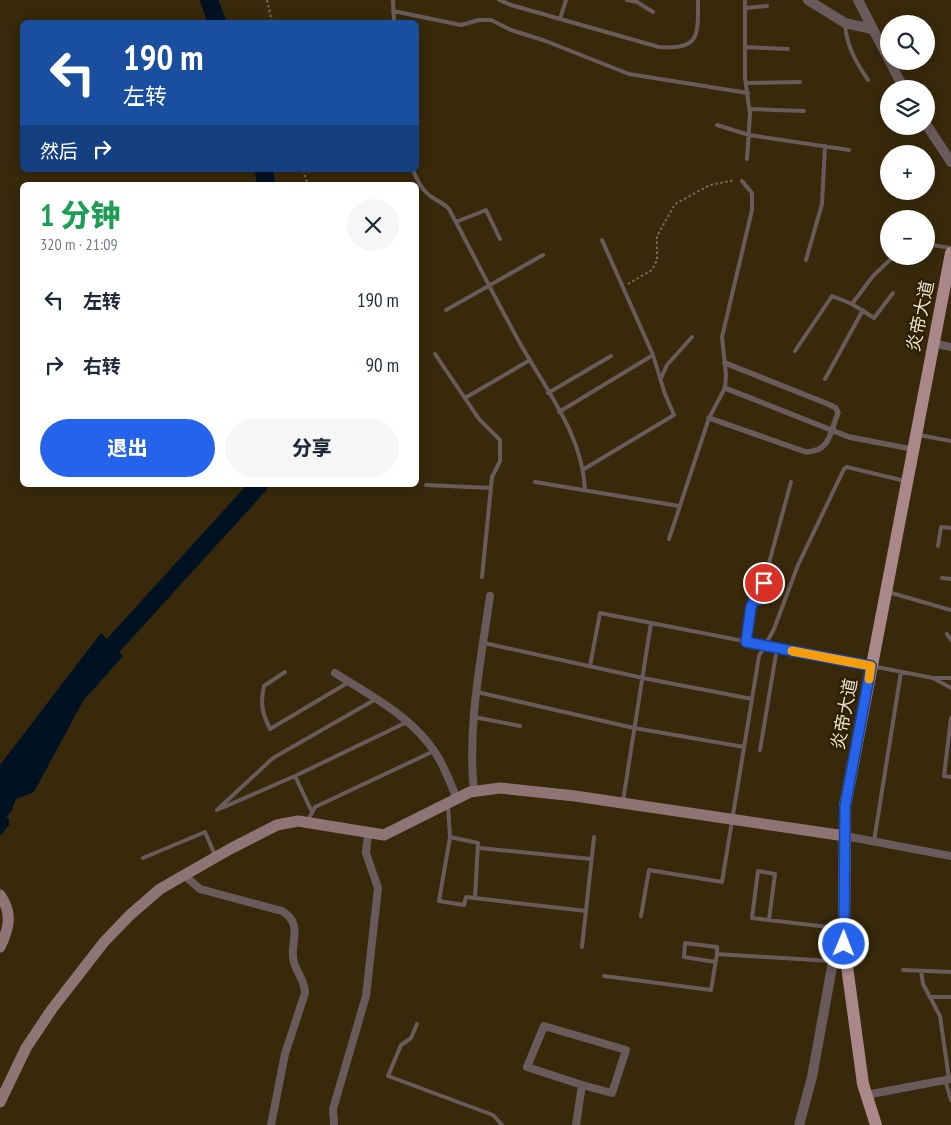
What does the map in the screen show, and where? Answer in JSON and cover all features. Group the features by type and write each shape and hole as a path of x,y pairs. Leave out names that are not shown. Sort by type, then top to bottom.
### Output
{"main road":[{"name":"炎帝大道","path":"876,1125 863,1084 844,944 845,806 932,344 951,253"},
{"path":"0,1102 26,1048 52,1009 104,942 130,915 160,890 216,857 277,826 309,818 368,834 384,835 474,792 500,788 623,803 845,836"},
{"path":"0,947 8,927 9,913 2,903"}],"street":[{"path":"808,0 845,23 872,29"},
{"path":"858,0 899,80"},
{"path":"933,135 951,162"},
{"path":"932,344 951,347"},
{"path":"709,418 806,452 817,452 825,447 838,413 836,408 725,363"},
{"path":"725,388 850,437 912,449"},
{"path":"474,792 471,768 474,717 490,596"},
{"path":"335,672 408,721 434,751 453,801"},
{"path":"334,1125 333,1109 366,996 378,888 366,853 368,834"},
{"path":"845,836 951,856"},
{"path":"185,876 200,889 282,911 290,916 294,927 293,957 296,970 305,984 305,993 285,1054 272,1125"},
{"path":"799,1125 812,1077 844,902"},
{"path":"544,1026 626,1050 612,1093 582,1086 527,1067 544,1026"},
{"path":"866,1095 948,1079"},
{"path":"576,1125 582,1086"}],"lane":[{"path":"393,0 394,20"},
{"path":"499,0 659,47 677,48 689,45 695,40 698,28 698,0"},
{"path":"560,19 566,0"},
{"path":"627,0 637,2 653,12"},
{"path":"745,0 746,83 750,109 747,159"},
{"path":"745,8 767,6"},
{"path":"393,11 461,25 479,20 491,20 511,30 543,40 629,74 748,93"},
{"path":"845,23 853,58 868,80"},
{"path":"745,47 788,49"},
{"path":"746,83 800,82"},
{"path":"750,109 804,111"},
{"path":"717,125 749,135 849,150"},
{"path":"806,260 822,204 825,146"},
{"path":"670,539 679,506 709,418 725,388 722,337 752,210 752,193 742,182"},
{"path":"419,183 429,196 442,201 456,222 576,442 584,470 585,490"},
{"path":"456,222 486,210 500,239"},
{"path":"584,470 674,415 654,355 602,240"},
{"path":"935,245 951,248"},
{"path":"446,310 543,255"},
{"path":"852,304 873,276 885,265"},
{"path":"795,350 832,296 852,304 874,318 893,293"},
{"path":"825,379 862,310"},
{"path":"661,378 672,358 692,337"},
{"path":"435,354 479,419 500,440 500,461 492,477 482,577"},
{"path":"559,412 654,355"},
{"path":"548,393 611,356"},
{"path":"465,398 530,360"},
{"path":"915,434 951,441"},
{"path":"641,916 649,870 722,882 759,656 774,629 798,565 844,469 847,467 906,481"},
{"path":"535,482 679,506"},
{"path":"746,642 751,607 754,600 759,600 791,482"},
{"path":"426,484 491,488"},
{"path":"938,546 941,527 951,528"},
{"path":"942,578 951,579"},
{"path":"885,591 951,610"},
{"path":"590,666 600,613 933,678 951,678"},
{"path":"623,803 651,623"},
{"path":"947,634 951,640"},
{"path":"484,643 643,678 752,699"},
{"path":"760,750 777,648"},
{"path":"285,672 264,686 262,692 262,712 270,728 349,682"},
{"path":"874,842 901,672"},
{"path":"933,678 951,688"},
{"path":"478,692 634,728 744,748"},
{"path":"376,699 273,758 217,810 295,776 408,721"},
{"path":"474,717 520,726"},
{"path":"951,718 944,776 951,777"},
{"path":"309,818 315,807 434,751"},
{"path":"295,776 309,818"},
{"path":"453,801 450,837 439,901 464,904 466,897 586,911"},
{"path":"143,858 205,832 216,857"},
{"path":"450,837 478,843 475,898"},
{"path":"582,947 594,837"},
{"path":"479,848 591,859"},
{"path":"769,920 775,874 758,871 752,918 769,920 839,928"},
{"path":"604,976 711,990 717,954 717,947 685,943 684,957 715,962"},
{"path":"717,954 833,962"},
{"path":"903,970 951,972"},
{"path":"921,971 923,984 932,997 940,1016 951,1100"},
{"path":"932,997 951,997"},
{"path":"417,1024 411,1038 401,1045 388,1076 493,1115 502,1125"}],"path":[{"path":"267,0 272,20"},
{"path":"623,286 652,270 657,260 657,236 675,204 710,185 731,180 742,182"}],"water":[{"path":"101,633 123,656 83,701 34,792 16,799 11,812 6,817 9,818 9,825 0,836 0,765"}],"waterway":[{"path":"209,0 216,20"},
{"path":"264,172 266,182"},
{"path":"98,662 257,487"}],"slow traffic":[{"path":"792,651 871,666 869,679"}],"route":[{"path":"764,583 759,600 754,600 751,607 746,642 871,666 845,806 844,944"}]}
